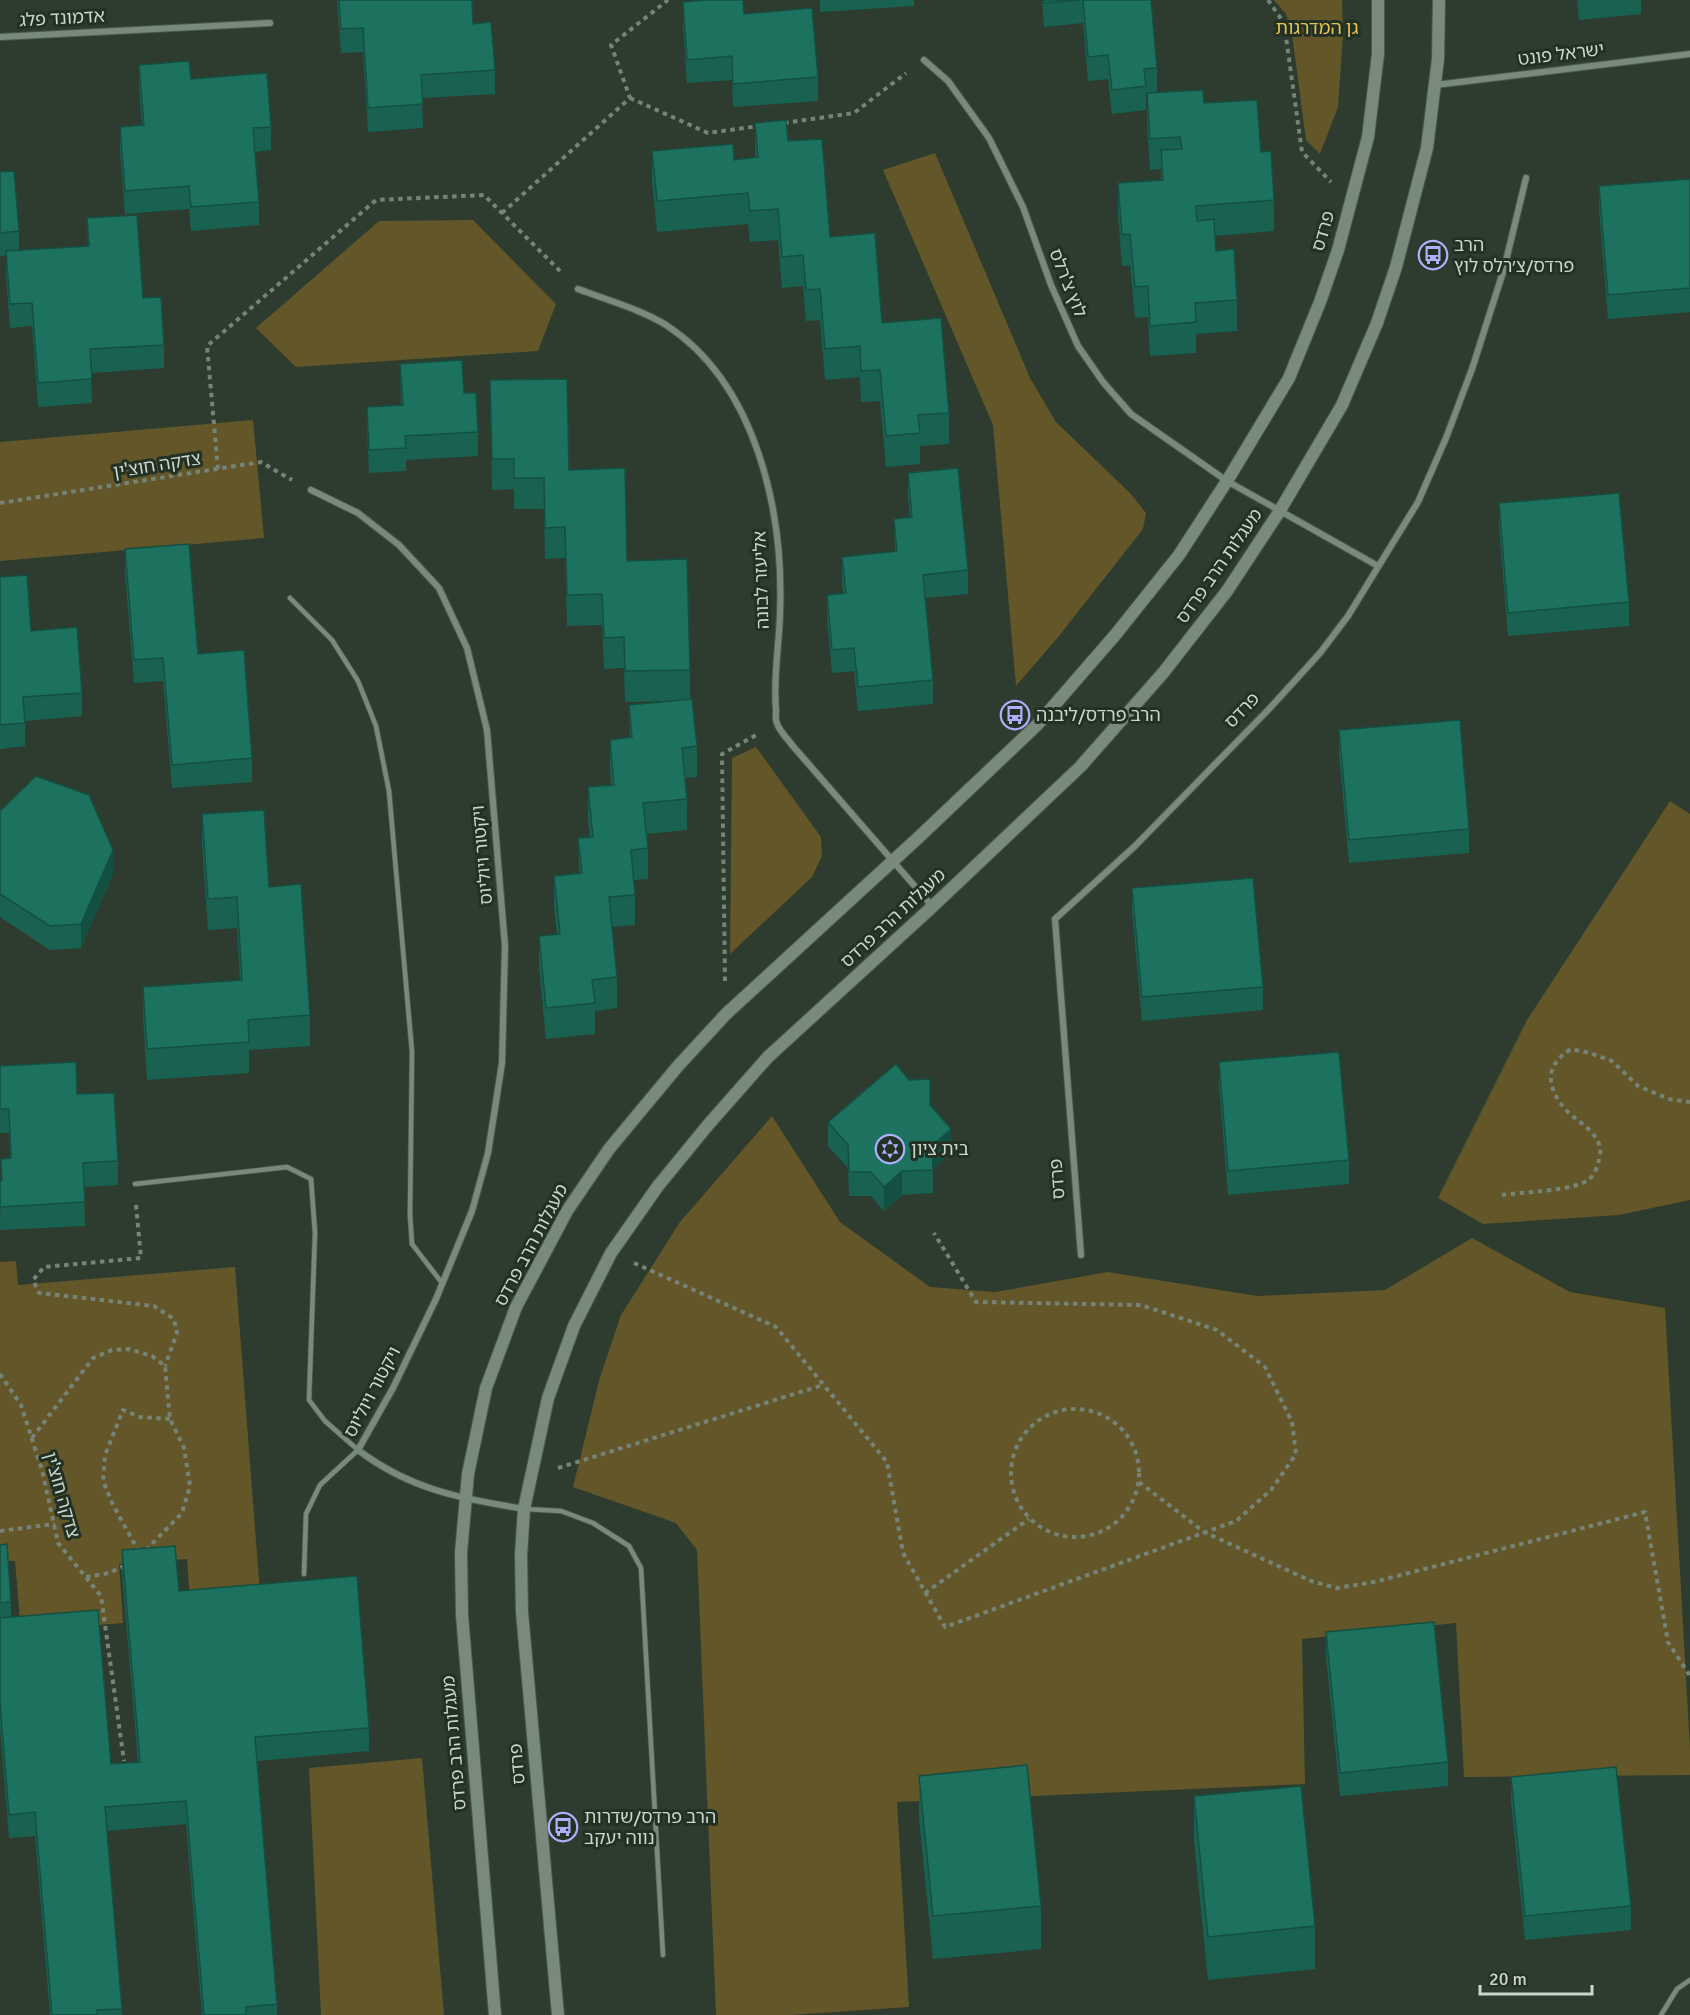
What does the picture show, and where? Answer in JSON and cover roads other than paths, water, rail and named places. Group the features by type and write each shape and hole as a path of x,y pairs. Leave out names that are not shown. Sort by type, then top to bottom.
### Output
{"street":[{"name":"פרדס","path":"892,862 1037,725 1116,634 1179,555 1289,378 1338,250 1368,137 1378,54 1378,0"},
{"path":"1279,512 1342,405 1377,323 1396,267 1427,148 1438,59 1439,0"},
{"name":"אדמונד פלג","path":"0,37 270,23"},
{"name":"ישראל פונט","path":"1435,85 1690,54"},
{"name":"לוץ צ'רלס","path":"924,60 948,81 989,138 1023,207 1050,285 1078,346 1103,382 1131,414 1227,481 1378,567"},
{"name":"פרדס","path":"1081,1255 1055,920 1135,846 1306,669 1348,615 1418,502 1457,409 1504,269 1526,178"},
{"name":"אליעזר לבונה","path":"578,289 631,308 666,325 699,352 731,392 754,440 769,490 778,546 780,612 775,698 777,724 792,746 892,862"},
{"name":"ויקטור ויוליוס","path":"311,490 358,513 399,545 439,588 467,648 487,730 505,946 502,1063 486,1162 472,1211 442,1283 393,1388 358,1450 379,1466 415,1484 465,1499 524,1509"},
{"name":"מעגלות הרב פרדס","path":"524,1509 548,1398 574,1326 611,1253 658,1186 768,1057 1080,767 1162,673 1227,591 1279,512"},
{"path":"892,862 932,907"},
{"name":"מעגלות הרב פרדס","path":"495,2015 462,1615 461,1553 468,1474 486,1388 516,1307 567,1211 609,1149 678,1066 726,1014 892,862"},
{"name":"פרדס","path":"524,1509 521,1555 522,1612 558,2015"}],"lane":[{"path":"290,598 332,640 358,681 376,726 388,791 412,1052 410,1215 412,1244 442,1283"},
{"path":"135,1184 287,1167 311,1179 315,1233 309,1400 325,1421 358,1450 320,1485 306,1514 304,1574"},
{"path":"524,1509 561,1511 593,1523 629,1546 641,1568 663,1955"},
{"path":"1661,2015 1677,1989 1690,1980"}],"place":[{"name":"הרב פרדס/צ׳רלס לוץ","path":"1433,255"},
{"name":"הרב פרדס/ליבנה","path":"1015,715"},
{"name":"בית ציון","path":"890,1149"},
{"name":"הרב פרדס/שדרות נווה יעקב","path":"563,1827"}],"park label":[{"name":"גן המדרגות","path":"1317,28"}]}
